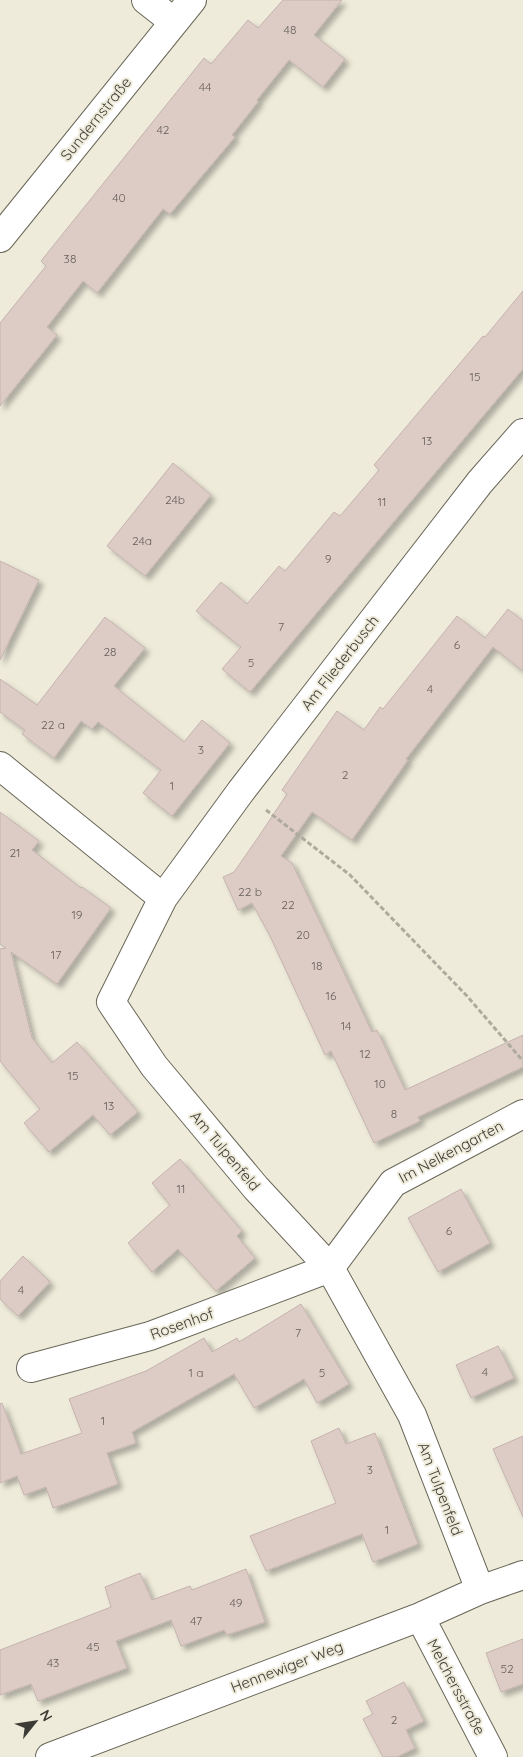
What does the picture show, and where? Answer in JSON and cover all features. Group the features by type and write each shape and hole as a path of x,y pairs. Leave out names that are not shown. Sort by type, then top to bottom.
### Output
{"street":[{"path":"146,0 174,22"},
{"name":"Sundernstraße","path":"0,238 192,0"},
{"name":"Am Fliederbusch","path":"163,898 241,791 480,482 523,433"},
{"path":"0,766 163,898"},
{"name":"Am Tulpenfeld","path":"163,898 111,1002 154,1066 256,1188 330,1268 412,1415 480,1590"},
{"name":"Im Nelkengarten","path":"330,1268 393,1183 523,1114"},
{"name":"Rosenhof","path":"31,1368 150,1336 330,1268"},
{"name":"Hennewiger Weg","path":"50,1757 420,1617 480,1590 523,1575"},
{"name":"Melchersstraße","path":"420,1617 493,1757"}],"path":[{"path":"241,791 350,875 467,996 523,1060"}],"building":[{"path":"283,0 342,0 314,35 345,59 323,87 289,60 232,135 235,137 170,214 163,209 97,293 83,281 47,327 57,335 0,406 0,323 46,266 41,261 204,58 211,64 248,20 258,28"},
{"path":"523,291 523,369 250,692 222,669 241,647 196,611 221,582 247,604 279,566 285,571 334,512 340,516 379,470 374,465"},
{"path":"173,463 211,495 145,576 107,546"},
{"path":"0,561 39,580 0,660"},
{"path":"508,609 523,621 523,671 493,647 406,759 408,760 352,840 312,812 281,856 292,863 372,1032 377,1030 405,1090 523,1035 523,1067 418,1117 420,1121 374,1143 331,1051 325,1055 270,936 252,903 238,910 223,877 234,872 257,839 287,794 282,790 337,711 364,730 380,707 383,709 457,616 485,638"},
{"path":"105,617 145,648 114,686 184,742 202,720 230,743 172,816 143,793 161,770 98,722 92,729 81,721 54,758 22,734 25,730 0,712 0,679 37,705"},
{"path":"0,812 39,841 32,850 81,888 111,908 57,984 11,952 32,1038 52,1063 77,1042 138,1112 110,1135 93,1115 49,1152 24,1123 40,1109 0,1061 0,949 6,948 0,944"},
{"path":"180,1159 242,1231 237,1236 255,1258 216,1291 178,1249 152,1272 128,1243 170,1205 152,1183"},
{"path":"461,1189 490,1243 438,1272 408,1218"},
{"path":"23,1256 50,1282 18,1316 0,1299 0,1281"},
{"path":"301,1304 349,1384 317,1403 304,1379 254,1408 234,1374 132,1432 136,1443 107,1453 118,1484 53,1508 46,1487 24,1495 17,1476 0,1483 0,1404 2,1403 21,1454 82,1433 69,1399 146,1371 204,1338 212,1352 237,1338 239,1342"},
{"path":"498,1346 514,1378 471,1398 456,1365"},
{"path":"339,1428 346,1444 375,1433 418,1544 373,1562 362,1534 266,1571 250,1536 336,1503 311,1441"},
{"path":"523,1436 523,1517 493,1449"},
{"path":"246,1569 265,1622 227,1635 224,1630 181,1646 171,1620 116,1641 127,1668 38,1701 31,1684 0,1695 0,1650 111,1607 105,1587 140,1573 152,1600 190,1586 192,1590"},
{"path":"523,1639 523,1684 501,1692 486,1653"},
{"path":"404,1682 424,1721 406,1730 415,1748 397,1757 383,1757 363,1719 373,1714 366,1701"}]}
